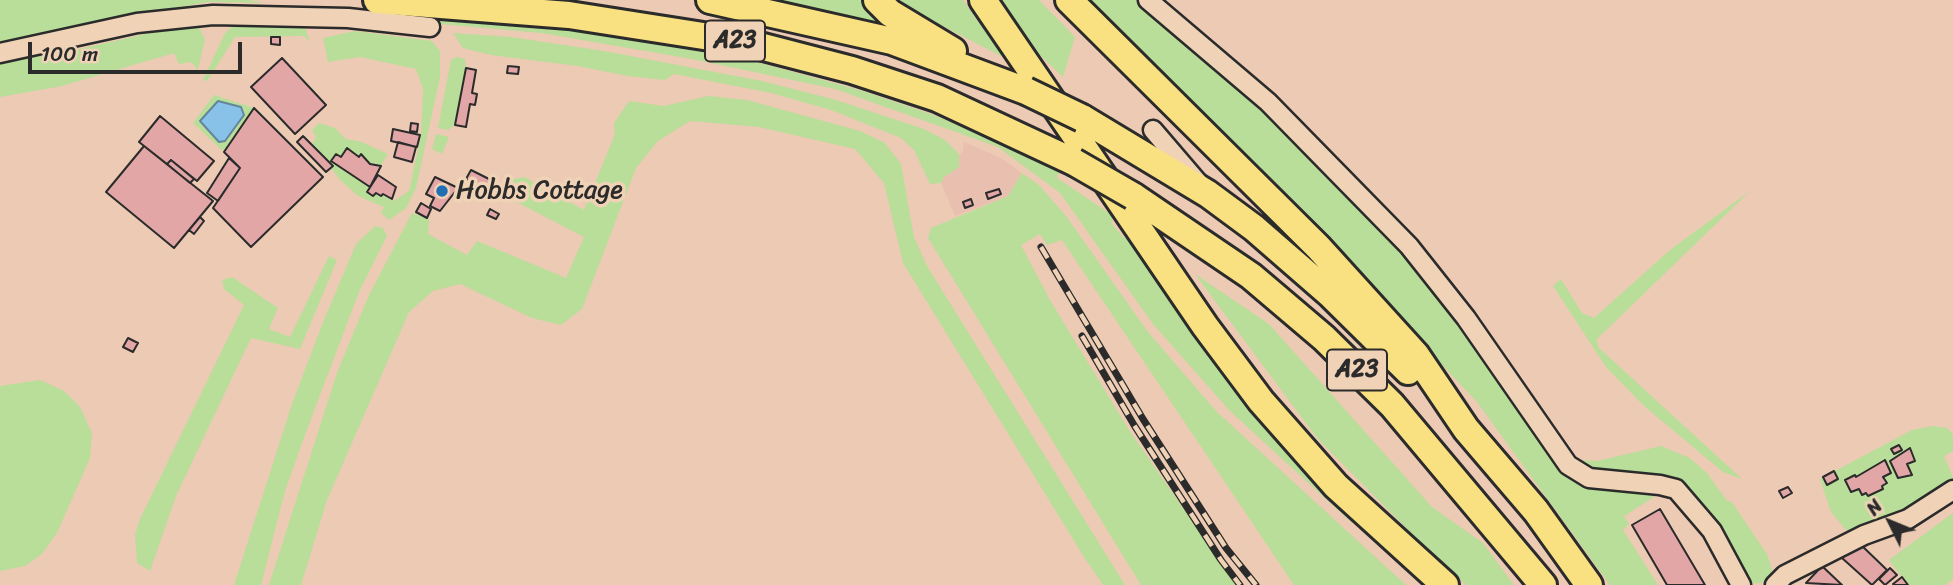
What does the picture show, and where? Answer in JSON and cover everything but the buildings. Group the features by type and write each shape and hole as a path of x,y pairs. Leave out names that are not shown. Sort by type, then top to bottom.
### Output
{"highway":[{"name":"A23","path":"377,0 569,15 748,43 852,70 937,98 1074,162 1133,196 1251,276 1324,338 1392,405 1543,585"},
{"name":"A23","path":"710,0 892,41 993,76 1082,118 1208,194 1254,228 1331,295 1466,429 1536,511 1589,585"},
{"path":"877,0 890,13 993,76"},
{"path":"983,0 1205,326 1261,401 1336,486 1445,585"},
{"name":"A23","path":"1069,0 1318,247 1416,355 1466,429"}],"street":[{"path":"1148,0 1268,102 1409,246 1466,318 1568,465 1589,478 1676,489 1712,531 1741,585"},
{"path":"0,53 137,23 213,15 348,18 430,27"},
{"path":"1153,130 1187,166 1208,194"},
{"path":"1775,585 1786,575 1864,535 1908,519 1953,490"}],"shaded area":[{"path":"964,142 1001,158 1022,173 1008,196 955,216 941,183 944,177 959,167 958,156 963,151"}],"green space":[{"path":"0,0 249,0 264,3 208,2 0,43"},
{"path":"769,0 864,0 885,22 880,27"},
{"path":"892,0 963,0 1003,57"},
{"path":"1001,0 1039,0 1075,37 1063,77 1024,40"},
{"path":"1085,0 1140,0 1172,25 1318,159 1448,300 1559,468 1589,488 1638,487 1659,494 1624,516 1629,524 1623,530 1658,585 1610,585 1477,402 1243,154"},
{"path":"418,16 599,33 753,61 863,91 934,115 1016,150 1059,172 1057,178 1112,215 1112,224 1124,238 1133,240 1168,300 1236,394 1274,439 1355,520 1352,523 1230,411 1153,324 1060,193 998,147 835,89 692,59 541,33 428,23"},
{"path":"239,21 299,24 305,28 310,42 304,36 235,37 207,81 203,80 225,33"},
{"path":"189,24 200,29 205,40 196,77 196,67 191,62 179,64 174,53 62,86 0,97 0,62 66,52"},
{"path":"355,31 432,41 440,51 440,77 416,188 406,208 389,220 381,213 384,207 358,196 340,180 332,166 312,145 316,137 312,130 319,123 335,128 346,139 362,142 388,154 381,166 370,164 362,154 359,157 348,148 341,157 336,154 331,160 370,187 367,192 373,196 376,193 381,196 383,194 394,201 409,191 421,135 423,89 416,69 360,57 328,62 323,38"},
{"path":"453,33 511,37 604,51 762,81 836,100 924,129 945,140 959,154 959,167 944,177 941,183 930,184 914,150 901,138 831,110 771,93 674,74 665,80 491,55 463,48"},
{"path":"456,57 465,59 466,68 455,125 448,130 438,128 451,60"},
{"path":"214,95 254,108 224,152 193,123"},
{"path":"708,96 747,100 860,131 885,143 901,164 914,237 927,266 1125,585 1103,585 1084,557 903,263 884,183 855,149 759,127 690,121 658,141 636,168 582,309 561,325 532,318 460,284 433,291 409,312 327,500 301,585 269,585 337,373 369,295 412,213 429,219 428,234 467,255 477,241 566,278 584,237 505,196 506,187 514,179 524,177 584,210 615,134 614,123 629,101 664,106"},
{"path":"436,134 449,137 442,154 432,149"},
{"path":"1022,173 1039,185 1066,216 1148,332 1216,411 1406,585 1294,585 1062,240 1047,245 1040,234 1021,245 1050,300 1129,430 1236,585 1141,585 928,238 931,228 1008,196"},
{"path":"1750,191 1597,339 1598,347 1742,479 1723,472 1644,406 1606,367 1553,286 1561,279 1582,313 1594,318 1670,250"},
{"path":"375,226 383,228 387,236 359,292 306,432 285,491 261,585 234,585 292,404 322,325 356,244"},
{"path":"329,256 337,260 300,349 251,338 176,496 150,571 137,563 135,535 140,519 244,305 224,289 222,280 232,277 278,308 269,329 290,337"},
{"path":"1195,274 1269,324 1432,507 1483,543 1514,585 1466,585 1425,547 1317,438"},
{"path":"40,380 64,391 80,407 92,433 90,458 57,533 42,554 25,566 0,571 0,386"},
{"path":"1933,426 1947,428 1953,434 1953,451 1944,456 1953,478 1925,502 1850,535 1831,512 1820,479 1912,430"},
{"path":"1661,446 1690,458 1707,473 1728,502 1731,501 1767,554 1773,573 1768,582 1749,584 1692,496 1596,472 1581,464 1583,460 1597,461"},
{"path":"1953,513 1953,579 1945,585 1908,585 1889,560"}],"water":[{"path":"218,101 241,107 244,115 225,141 219,142 200,121"}],"railway":[{"path":"1041,247 1143,419 1226,548 1256,585"},
{"path":"1082,336 1134,425 1240,585"}],"place":[{"name":"Hobbs Cottage","path":"442,191"}]}
